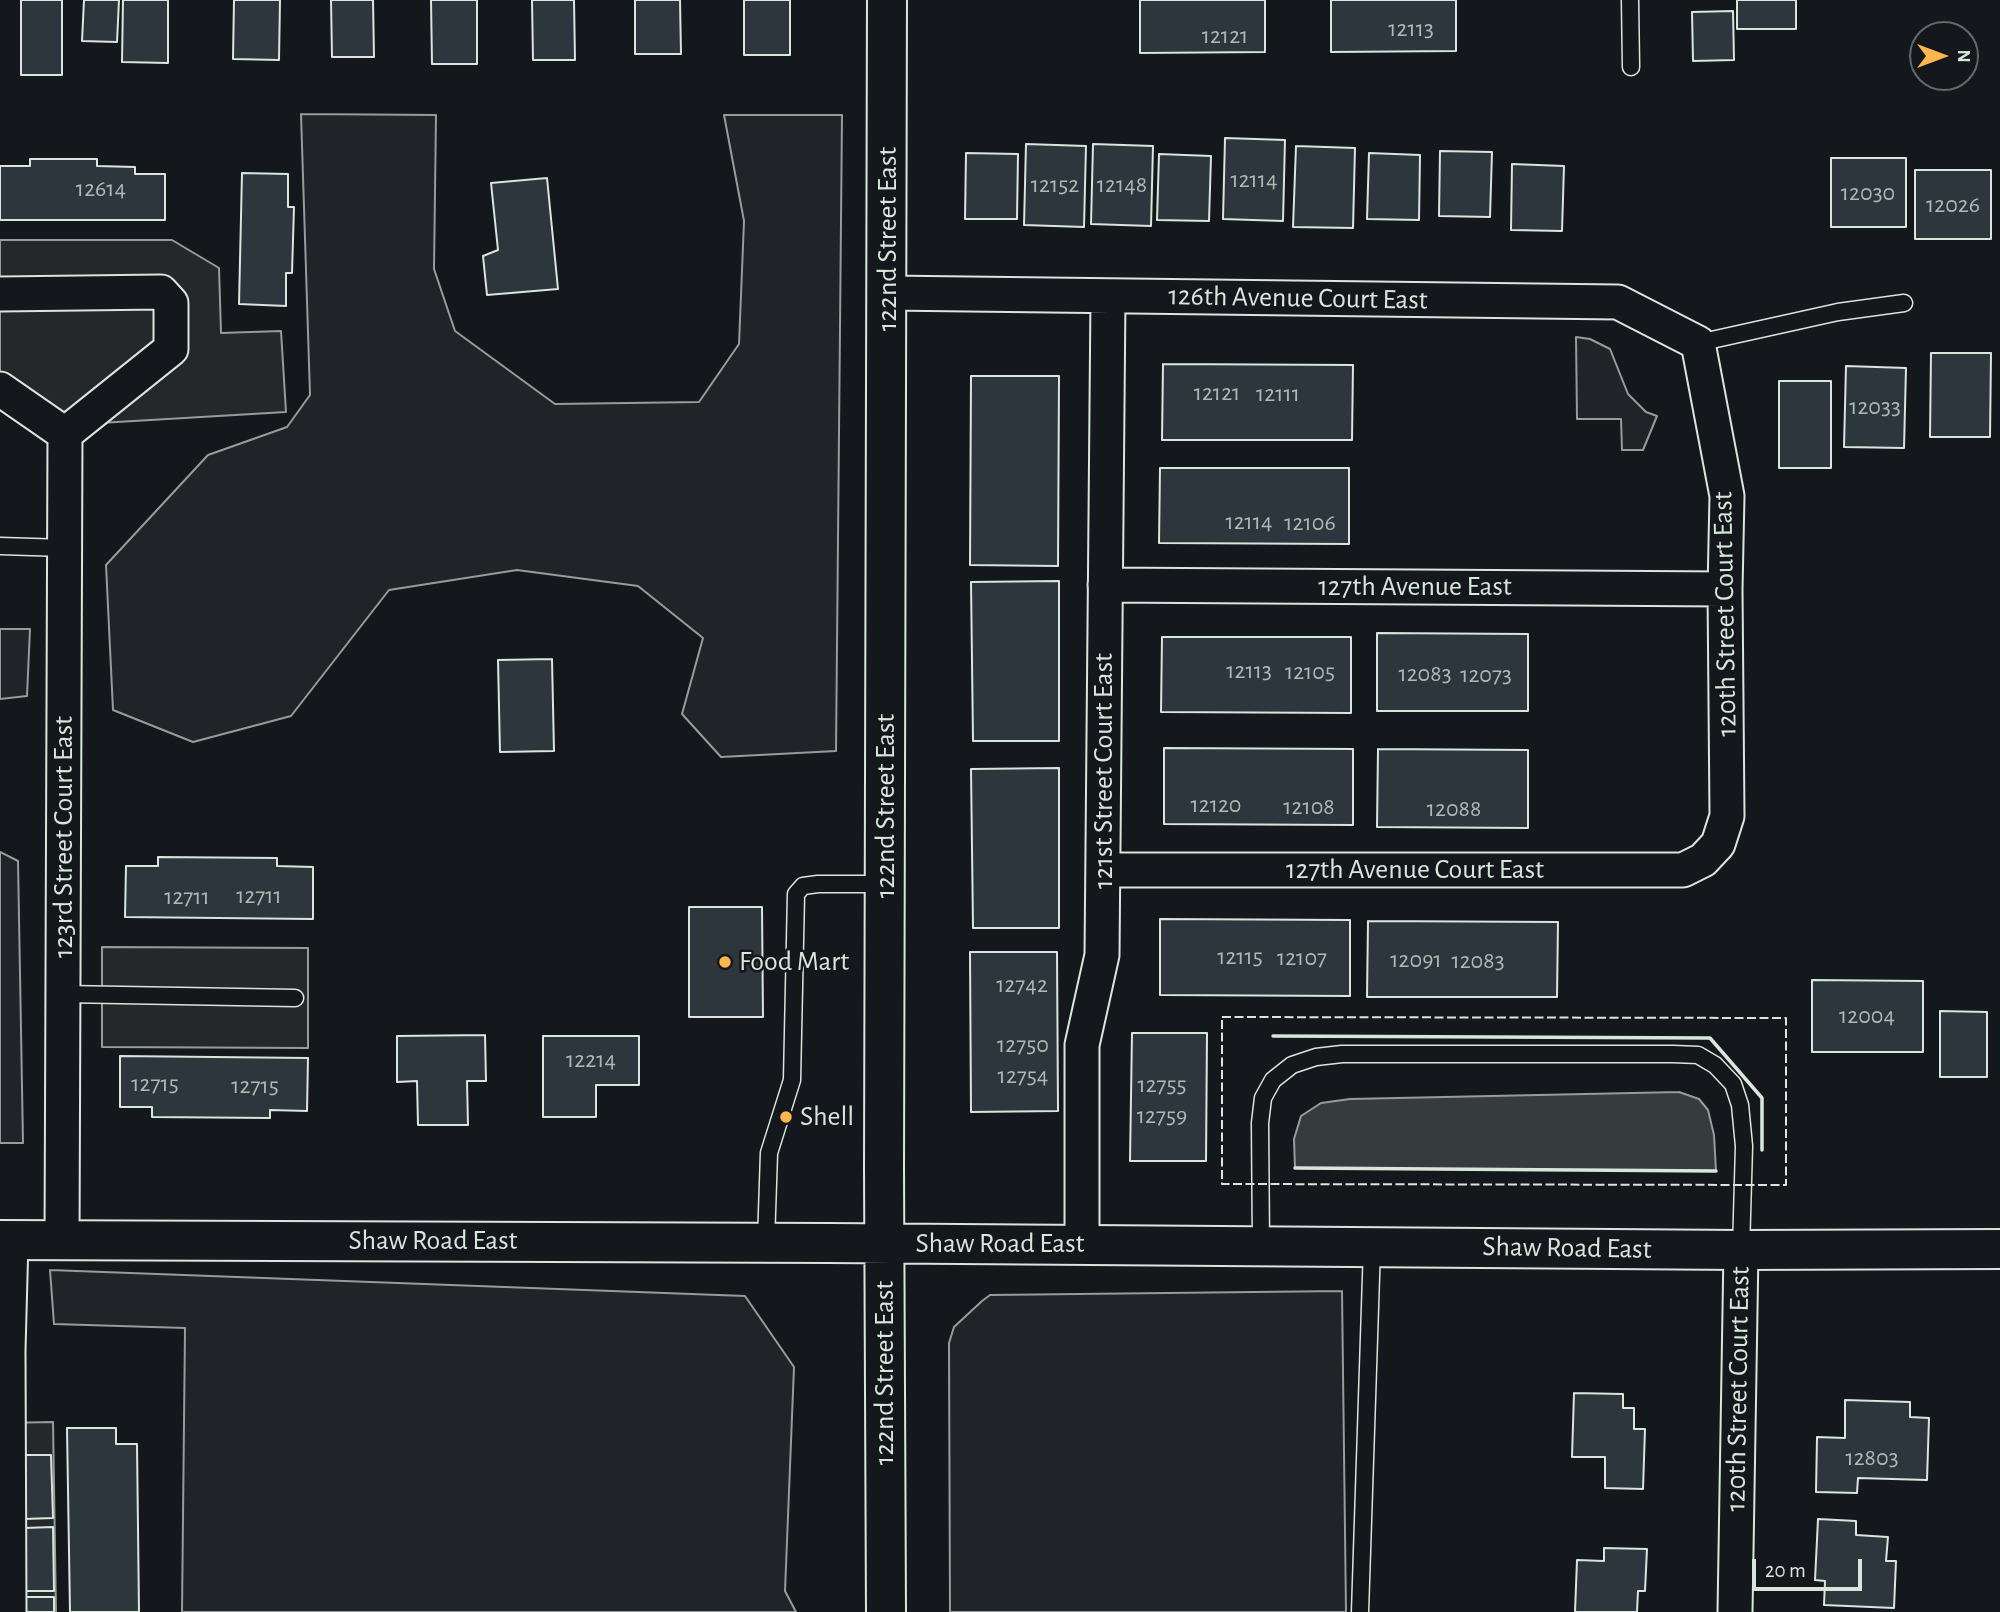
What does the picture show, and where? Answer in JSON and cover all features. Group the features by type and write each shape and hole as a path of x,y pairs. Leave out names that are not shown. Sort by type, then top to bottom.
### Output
{"main road":[{"name":"122nd Street East","path":"886,1612 884,1243 887,0"},
{"name":"Shaw Road East","path":"5,1240 1082,1244 1741,1250 2000,1249"}],"street":[{"path":"0,294 161,292 171,303 171,349 65,434 0,388"},
{"name":"126th Avenue Court East","path":"887,293 1618,302 1698,343"},
{"name":"121st Street Court East","path":"1082,1244 1082,1045 1102,954 1108,296"},
{"name":"120th Street Court East","path":"1698,343 1727,496 1727,816 1717,844"},
{"name":"123rd Street Court East","path":"62,1240 65,434"},
{"name":"127th Avenue East","path":"1105,585 1725,589"},
{"name":"127th Avenue Court East","path":"1103,870 1683,870 1703,860 1717,844"},
{"path":"5,1240 9,1612"},
{"name":"120th Street Court East","path":"1735,1612 1741,1250"}],"lane":[{"path":"1630,0 1631,68"},
{"path":"1698,343 1838,312 1904,303"},
{"path":"0,546 65,548"},
{"path":"766,1243 769,1153 792,1080 796,894 803,886 818,884 886,884"},
{"path":"63,994 295,998"},
{"path":"1261,1246 1260,1123 1263,1098 1273,1080 1292,1065 1316,1057 1342,1054 1674,1054 1698,1055 1715,1065 1733,1084 1740,1105 1744,1146 1741,1250"},
{"path":"1360,1612 1372,1246"}],"shaded area":[{"path":"301,114 436,115 434,269 455,331 555,404 699,402 739,344 744,221 724,115 842,115 836,751 721,757 682,714 703,638 638,586 517,570 389,590 291,716 193,742 113,710 106,565 208,455 287,427 310,395"},
{"path":"0,240 172,240 219,268 221,333 281,331 286,412 32,427 0,405"},
{"path":"1576,337 1590,339 1610,349 1628,394 1646,412 1657,416 1643,450 1622,450 1621,419 1577,419"},
{"path":"0,629 30,629 27,696 0,699"},
{"path":"0,852 18,861 23,1143 0,1143"},
{"path":"102,947 308,948 308,1048 102,1047"},
{"path":"1679,1092 1699,1099 1708,1110 1714,1135 1716,1171 1295,1168 1294,1139 1301,1116 1321,1103 1350,1099"},
{"path":"50,1270 745,1296 794,1367 785,1591 796,1612 182,1612 185,1328 54,1324"},
{"path":"1342,1291 1346,1612 950,1612 949,1343 954,1327 982,1301 990,1295"},
{"path":"53,1422 56,1612 0,1612 0,1423"}],"building":[{"path":"21,0 62,0 62,75 21,75"},
{"path":"84,0 119,0 117,42 82,41"},
{"path":"123,0 168,0 168,63 122,62"},
{"path":"234,0 280,0 279,60 233,59"},
{"path":"331,0 373,0 374,57 332,57"},
{"path":"431,0 477,0 477,64 432,64"},
{"path":"532,0 574,0 575,60 533,60"},
{"path":"635,0 680,0 681,54 635,54"},
{"path":"744,0 790,0 790,55 744,55"},
{"path":"1140,0 1265,0 1265,52 1140,53"},
{"path":"1331,0 1456,0 1456,51 1331,52"},
{"path":"1737,0 1796,0 1796,29 1737,29"},
{"path":"1733,11 1734,60 1693,61 1692,12"},
{"path":"1225,138 1285,140 1283,221 1223,219"},
{"path":"1026,144 1086,146 1084,227 1024,225"},
{"path":"1093,144 1153,146 1151,226 1091,224"},
{"path":"1296,146 1355,148 1353,228 1293,227"},
{"path":"1440,151 1492,152 1490,217 1439,216"},
{"path":"966,153 1018,154 1017,219 965,219"},
{"path":"1369,153 1420,155 1419,220 1367,219"},
{"path":"1159,154 1211,156 1209,221 1157,220"},
{"path":"1831,158 1906,158 1906,227 1831,227"},
{"path":"30,159 97,159 97,166 135,167 135,174 165,174 165,220 0,220 0,166 30,166"},
{"path":"1512,164 1564,166 1562,231 1511,230"},
{"path":"1915,170 1991,170 1991,239 1915,239"},
{"path":"242,173 288,174 288,207 294,207 292,273 286,273 286,306 239,304"},
{"path":"547,178 558,289 487,295 483,256 498,250 491,183"},
{"path":"1931,353 1991,353 1990,437 1930,437"},
{"path":"1163,364 1353,365 1352,440 1162,440"},
{"path":"1846,366 1906,368 1904,448 1844,447"},
{"path":"971,376 1059,376 1058,566 970,565"},
{"path":"1779,381 1831,381 1831,468 1779,468"},
{"path":"1160,468 1349,468 1349,544 1159,543"},
{"path":"1059,581 1059,741 973,741 971,582"},
{"path":"1377,633 1528,634 1528,711 1377,711"},
{"path":"1162,637 1351,637 1351,713 1161,712"},
{"path":"552,659 554,751 500,752 498,660"},
{"path":"1164,748 1353,749 1353,825 1164,824"},
{"path":"1378,749 1528,750 1528,828 1377,827"},
{"path":"1059,768 1059,928 973,928 971,769"},
{"path":"158,857 277,858 277,866 313,867 313,919 125,917 126,866 158,866"},
{"name":"Food Mart","path":"689,907 762,907 763,1017 689,1017"},
{"path":"1160,919 1350,920 1350,996 1160,995"},
{"path":"1368,921 1558,922 1557,997 1367,997"},
{"path":"970,952 1057,952 1058,1111 971,1112"},
{"path":"1812,980 1923,981 1923,1052 1812,1052"},
{"path":"1940,1011 1987,1012 1987,1077 1940,1077"},
{"path":"1132,1033 1207,1033 1206,1161 1130,1161"},
{"path":"485,1035 486,1081 467,1081 468,1125 418,1125 417,1081 397,1082 397,1036"},
{"path":"543,1036 639,1036 639,1085 596,1085 596,1117 543,1117"},
{"path":"120,1056 308,1058 307,1111 270,1110 270,1118 152,1117 152,1107 120,1107"},
{"path":"1574,1393 1623,1394 1623,1408 1634,1408 1634,1429 1645,1429 1643,1489 1605,1488 1605,1457 1572,1457"},
{"path":"1845,1400 1910,1402 1910,1417 1929,1418 1927,1480 1858,1478 1857,1493 1816,1492 1817,1437 1845,1438"},
{"path":"67,1428 116,1428 116,1444 137,1444 139,1612 70,1612"},
{"path":"23,1455 51,1455 53,1518 24,1519"},
{"path":"1818,1519 1856,1521 1856,1535 1888,1537 1886,1561 1896,1561 1894,1608 1824,1605 1825,1581 1815,1580"},
{"path":"53,1527 54,1591 26,1591 24,1528"},
{"path":"1604,1548 1647,1549 1645,1591 1638,1591 1637,1612 1575,1612 1577,1560 1604,1561"},
{"path":"26,1597 54,1597 54,1612 26,1612"}],"fence":[{"path":"1222,1017 1786,1018 1786,1185 1222,1184 1222,1017"}],"wall":[{"path":"1273,1036 1710,1038 1762,1098 1762,1150"},
{"path":"1295,1168 1716,1171"}],"place":[{"name":"Food Mart","path":"725,962"},
{"name":"Shell","path":"786,1117"}]}
